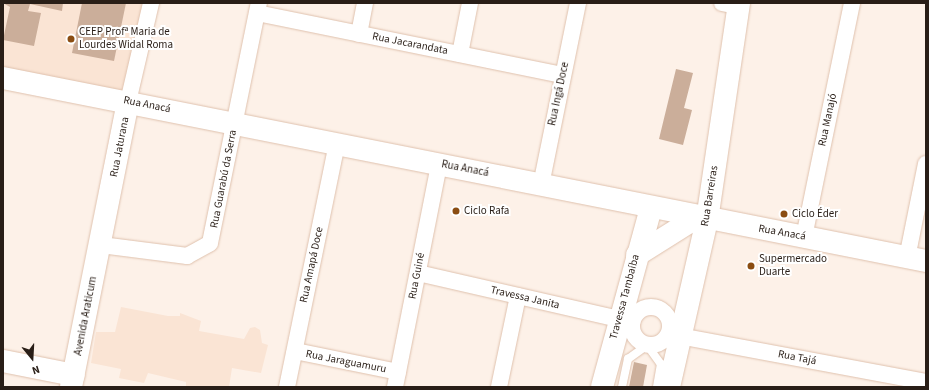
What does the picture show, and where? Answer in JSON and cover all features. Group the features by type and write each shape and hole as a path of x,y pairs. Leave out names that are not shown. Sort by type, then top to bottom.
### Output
{"street":[{"name":"Rua Jaturana","path":"101,245 128,102 151,3"},
{"path":"359,34 366,3"},
{"path":"460,54 470,3"},
{"name":"Rua Ingá Doce","path":"541,185 578,3"},
{"name":"Rua Manajó","path":"804,237 852,3"},
{"name":"Rua Barreiras","path":"669,387 675,335 702,219 733,4"},
{"name":"Rua Jacarandata","path":"258,8 359,34 563,75"},
{"name":"Rua Guarabú da Serra","path":"101,245 187,256 210,243 258,8"},
{"name":"Rua Anacá","path":"3,78 235,122 702,219 804,237 916,260"},
{"name":"Rua Amapá Doce","path":"287,387 337,144"},
{"name":"Rua Guiné","path":"397,380 439,164"},
{"path":"916,260 926,164"},
{"name":"Travessa Tambaíba","path":"602,387 626,321 637,255 651,208"},
{"path":"637,255 702,219"},
{"name":"Avenida Araticum","path":"73,381 101,245"},
{"name":"Travessa Janita","path":"418,273 626,321"},
{"path":"499,387 518,296"},
{"path":"656,308 667,315 675,335 660,343 648,344 637,339 626,321 638,312 656,308"},
{"name":"Rua Tajá","path":"675,335 926,382"},
{"name":"Rua Jaraguamuru","path":"295,351 397,380"},
{"path":"3,361 73,381"}],"lane":[{"path":"622,387 628,359 648,344 662,364 657,387"}],"shaded area":[{"name":"CEEP Profª Maria de Lourdes Widal Roma","path":"3,3 147,3 128,102 3,76"},
{"path":"121,307 168,316 180,316 180,313 201,321 199,331 244,339 250,328 255,327 260,330 262,343 268,345 261,373 232,368 229,387 186,387 186,382 148,373 144,383 119,378 121,369 91,363 96,332 115,332"}],"building":[{"path":"3,3 63,3 62,11 30,4 28,11 41,13 34,46 3,40 10,7"},
{"path":"82,3 126,3 114,61 72,53"},
{"path":"676,69 693,73 684,108 692,110 683,145 659,139"},
{"path":"634,362 647,365 643,387 629,387"}],"place":[{"name":"CEEP Profª Maria de Lourdes Widal Roma","path":"71,39"},
{"name":"Ciclo Rafa","path":"456,211"},
{"name":"Ciclo Éder","path":"784,214"},
{"name":"Supermercado Duarte","path":"751,266"}]}
